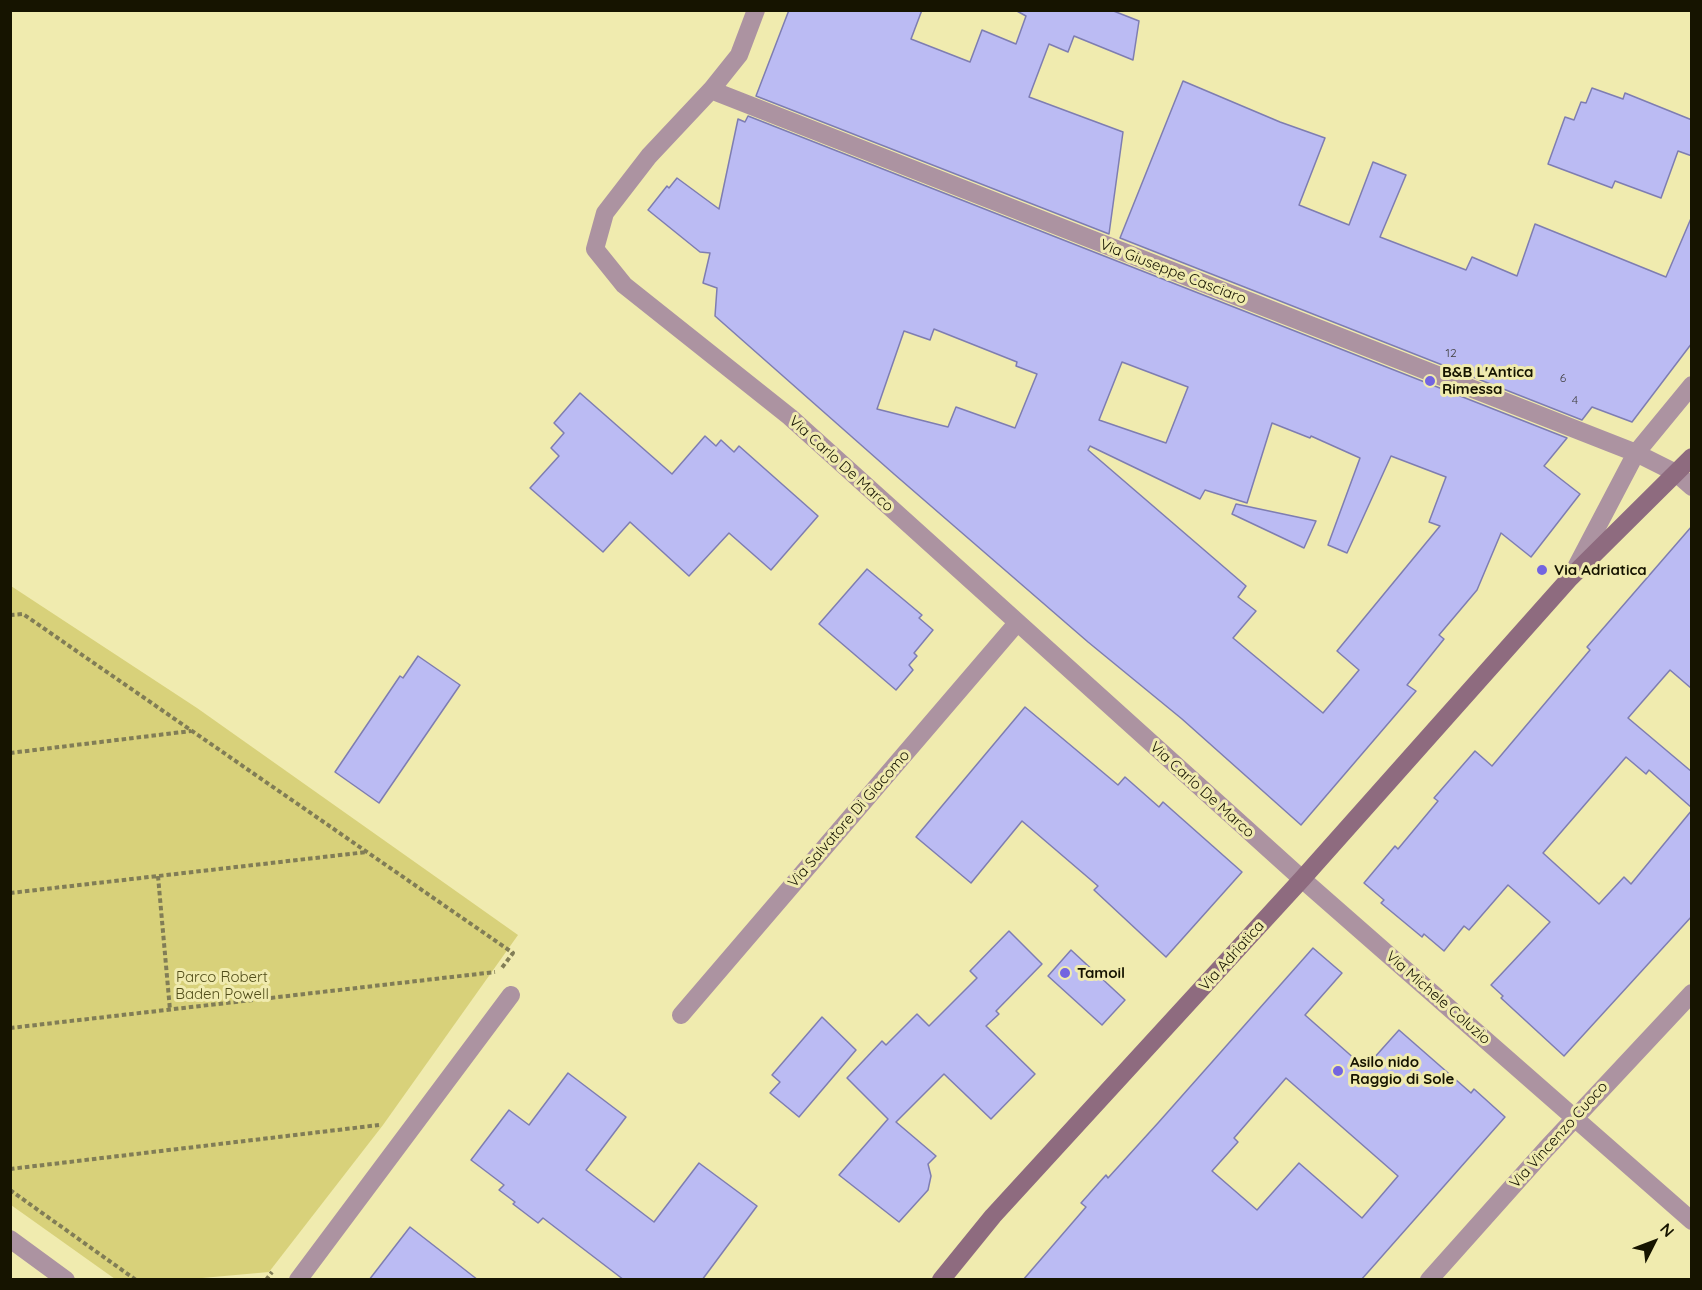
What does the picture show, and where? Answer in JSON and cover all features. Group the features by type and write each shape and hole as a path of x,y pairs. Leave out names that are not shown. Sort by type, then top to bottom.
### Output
{"street":[{"name":"Via Carlo De Marco","path":"756,10 739,55 711,90 649,156 605,213 595,249 624,285 790,417 1302,879"},
{"name":"Via Giuseppe Casciaro","path":"711,90 1636,453 1676,473 1692,487"},
{"name":"Via Adriatica","path":"1570,578 1636,453 1692,385"},
{"name":"Via Adriatica","path":"941,1280 993,1216 1302,879 1570,578 1692,457"},
{"name":"Via Salvatore Di Giacomo","path":"681,1015 1017,623"},
{"name":"Via Michele Coluzio","path":"1302,879 1692,1221"},
{"name":"Via Vincenzo Cuoco","path":"1429,1280 1575,1117 1692,993"},
{"path":"298,1280 511,995"},
{"path":"10,1239 66,1280"}],"path":[{"path":"10,615 23,614 513,952"},
{"path":"10,753 192,731"},
{"path":"10,892 367,852"},
{"path":"158,876 170,1010"},
{"path":"10,1028 499,972"},
{"path":"10,1169 383,1125"},
{"path":"10,1190 136,1280"}],"green space":[{"name":"Parco Robert Baden Powell","path":"11,586 197,708 518,935 383,1125 269,1272 191,1279 115,1279 11,1205"}],"building":[{"path":"789,10 922,10 911,39 970,62 982,30 1016,44 1026,16 1015,10 1111,10 1139,21 1133,60 1074,36 1068,52 1049,44 1029,97 1123,132 1109,234 756,96"},
{"path":"1183,81 1280,122 1325,138 1299,205 1349,225 1373,162 1406,175 1380,237 1466,270 1472,257 1517,276 1535,224 1666,277 1692,216 1692,343 1632,422 1592,407 1582,420 1120,238"},
{"path":"1592,88 1623,99 1625,93 1692,120 1692,156 1678,151 1661,198 1615,181 1612,188 1548,164 1565,117 1574,120 1581,102 1586,103"},
{"path":"748,116 1567,438 1544,466 1580,494 1531,557 1501,533 1477,590 1439,635 1444,639 1407,685 1416,691 1301,825 1182,719 1088,642 715,316 717,288 703,283 710,253 700,252 648,210 667,186 669,188 677,178 719,209 738,119 745,122","holes":["934,329 1017,362 1016,366 1037,374 1015,428 956,407 948,427 877,409 904,331 930,340","1122,362 1188,387 1166,443 1099,420","1272,423 1310,438 1311,436 1360,458 1328,545 1347,553 1391,456 1446,477 1429,522 1440,526 1337,651 1359,670 1323,713 1233,638 1256,611 1238,597 1246,586 1088,450 1090,446 1200,499 1205,490 1247,503"]},
{"path":"580,393 672,474 705,436 716,446 721,440 734,452 739,446 818,516 771,570 729,533 689,576 630,522 603,552 530,488 559,456 551,448 564,433 554,423"},
{"path":"1236,504 1316,521 1304,548 1232,514"},
{"path":"1692,526 1692,689 1670,670 1628,718 1692,772 1692,808 1649,770 1646,774 1626,757 1543,853 1599,904 1624,877 1631,884 1692,810 1692,916 1564,1056 1501,998 1503,996 1491,985 1550,922 1508,885 1469,930 1464,926 1444,951 1424,934 1422,937 1381,903 1384,900 1364,883 1395,846 1398,849 1438,801 1434,798 1475,751 1492,766 1590,650 1587,647"},
{"path":"867,569 922,615 919,618 933,630 914,653 917,656 909,665 913,670 896,690 819,624"},
{"path":"418,656 460,685 379,803 335,772 400,676 403,678"},
{"path":"1025,707 1118,785 1125,777 1159,807 1163,802 1242,872 1166,957 1094,890 1098,886 1022,821 971,883 916,837"},
{"path":"1009,931 1042,964 996,1011 999,1014 986,1026 1035,1074 991,1119 944,1074 896,1122 936,1156 928,1164 931,1176 928,1190 899,1222 839,1175 888,1119 847,1078 882,1041 886,1045 917,1014 929,1026 977,978 970,971"},
{"path":"1313,948 1342,973 1305,1015 1365,1068 1399,1030 1471,1093 1474,1089 1505,1117 1361,1280 1023,1280 1086,1207 1081,1203 1106,1175 1108,1178","holes":["1286,1078 1398,1176 1362,1218 1299,1163 1257,1210 1212,1171 1238,1142 1234,1138"]},
{"path":"1071,950 1125,1000 1102,1025 1048,976"},
{"path":"822,1017 856,1050 799,1117 770,1093 780,1082 772,1075"},
{"path":"568,1073 626,1117 586,1170 654,1222 699,1163 757,1206 702,1280 624,1280 543,1218 538,1223 513,1204 515,1202 499,1190 504,1185 471,1160 509,1110 529,1125"},
{"path":"410,1227 478,1280 369,1280"}],"place":[{"name":"B&B L'Antica Rimessa","path":"1430,381"},
{"name":"Via Adriatica","path":"1542,570"},
{"name":"Tamoil","path":"1065,973"},
{"name":"Asilo nido Raggio di Sole","path":"1338,1071"}]}
